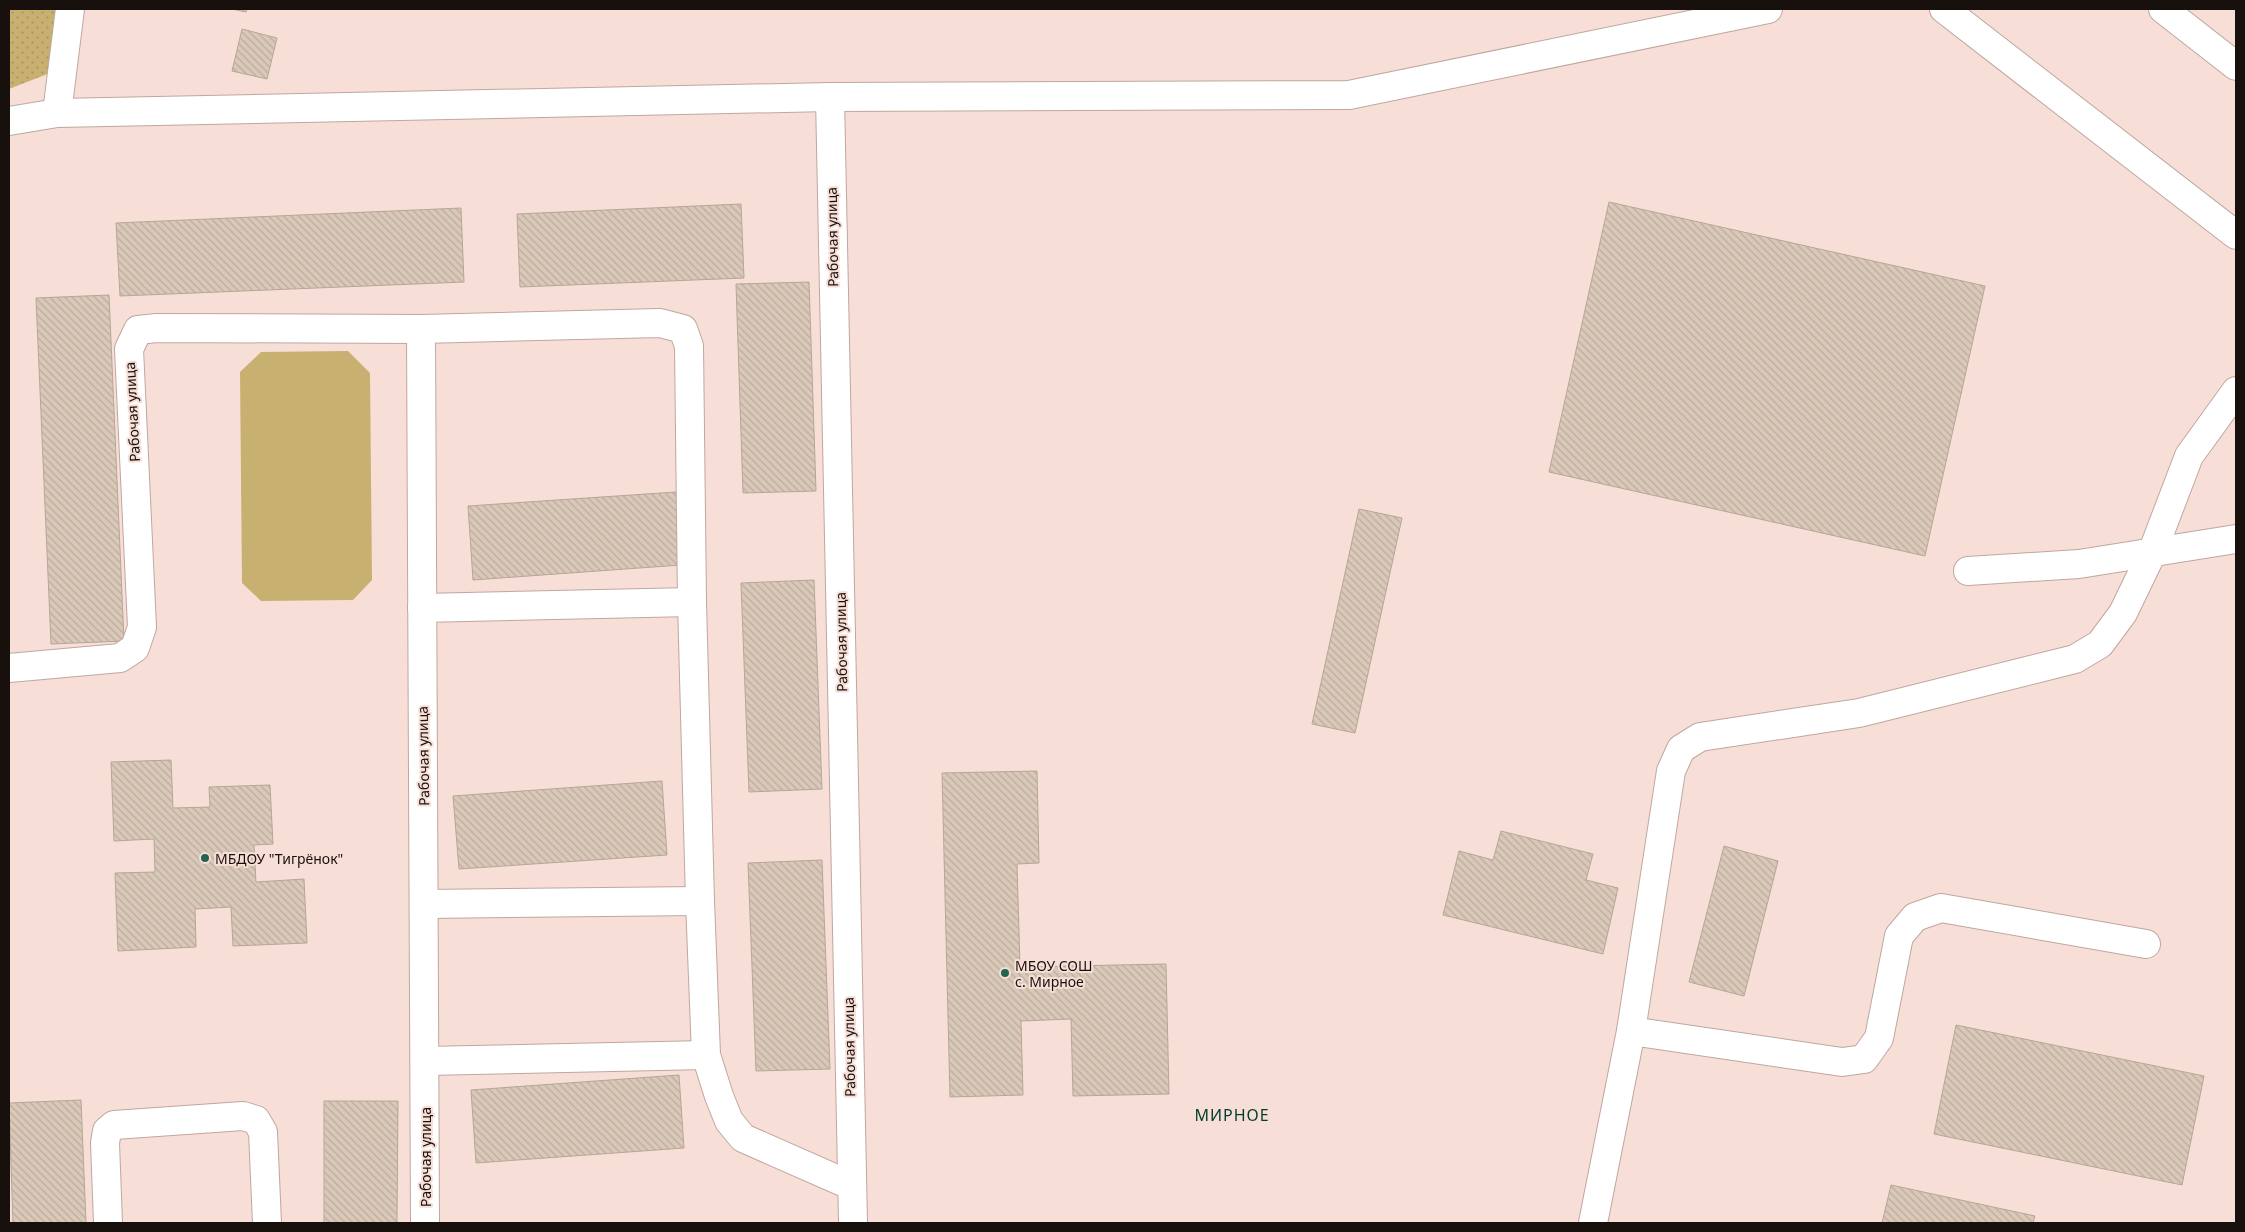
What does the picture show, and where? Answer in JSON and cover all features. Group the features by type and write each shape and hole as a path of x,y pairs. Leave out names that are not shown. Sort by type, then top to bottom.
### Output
{"street":[{"path":"58,113 70,9"},
{"path":"9,121 58,113 830,98 1349,94 1768,9"},
{"path":"1944,9 2236,235"},
{"path":"2163,9 2236,66"},
{"name":"Рабочая улица","path":"830,98 853,1223"},
{"name":"Рабочая улица","path":"9,668 120,658 135,648 142,627 129,349 138,330 157,328 421,329 660,323 683,329 689,346 692,602 706,1055 729,1120 743,1138 852,1186"},
{"name":"Рабочая улица","path":"421,329 425,1223"},
{"path":"1593,1223 1631,1031 1671,771 1681,749 1700,737 1859,713 2075,659 2100,644 2122,613 2152,553 2189,456 2236,391"},
{"path":"1968,572 2079,564 2236,539"},
{"path":"422,608 692,602"},
{"path":"425,904 700,901"},
{"path":"1631,1031 1842,1062 1864,1059 1879,1038 1899,936 1915,916 1942,908 2146,944"},
{"path":"425,1061 706,1055"},
{"path":"108,1223 105,1143 107,1132 114,1125 243,1116 256,1120 263,1132 267,1223"}],"shaded area":[{"path":"9,9 58,9 50,73 9,89"},
{"path":"348,351 370,373 372,580 353,600 261,601 242,583 240,372 261,352"}],"building":[{"path":"232,9 247,9 246,12"},
{"path":"242,29 277,38 267,79 232,71"},
{"path":"1609,202 1985,286 1925,556 1549,472"},
{"path":"741,204 744,278 520,287 517,214"},
{"path":"461,208 464,282 120,296 116,223"},
{"path":"809,282 816,491 743,493 736,284"},
{"path":"109,295 124,641 51,644 36,298"},
{"path":"676,492 681,565 473,580 468,506"},
{"path":"1359,509 1402,518 1355,733 1312,724"},
{"path":"814,580 822,789 749,792 741,583"},
{"name":"МБДОУ \"Тигрёнок\"","path":"171,760 173,808 210,807 209,787 270,785 273,844 254,845 256,882 304,879 307,943 233,946 231,907 195,909 196,947 118,951 115,873 155,872 154,839 114,841 111,762"},
{"path":"1037,771 1039,863 1017,864 1020,967 1166,964 1169,1094 1073,1096 1071,1019 1021,1021 1023,1095 950,1097 942,773"},
{"path":"662,781 667,855 459,869 453,796"},
{"path":"1501,831 1593,854 1586,880 1618,888 1603,954 1443,915 1459,851 1493,860"},
{"path":"1724,846 1778,861 1744,996 1689,982"},
{"path":"822,860 830,1069 756,1071 748,863"},
{"path":"1956,1025 2204,1076 2182,1185 1934,1134"},
{"path":"679,1075 684,1148 476,1163 471,1090"},
{"path":"81,1100 86,1223 13,1223 9,1103"},
{"path":"324,1101 398,1101 397,1223 324,1223"},
{"path":"1891,1185 2035,1216 2033,1223 1882,1223"}],"place":[{"name":"МБДОУ \"Тигрёнок\"","path":"205,858"},
{"name":"МБОУ СОШ с. Мирное","path":"1005,973"}],"district":[{"name":"МИРНОЕ","path":"1232,1115"}]}
